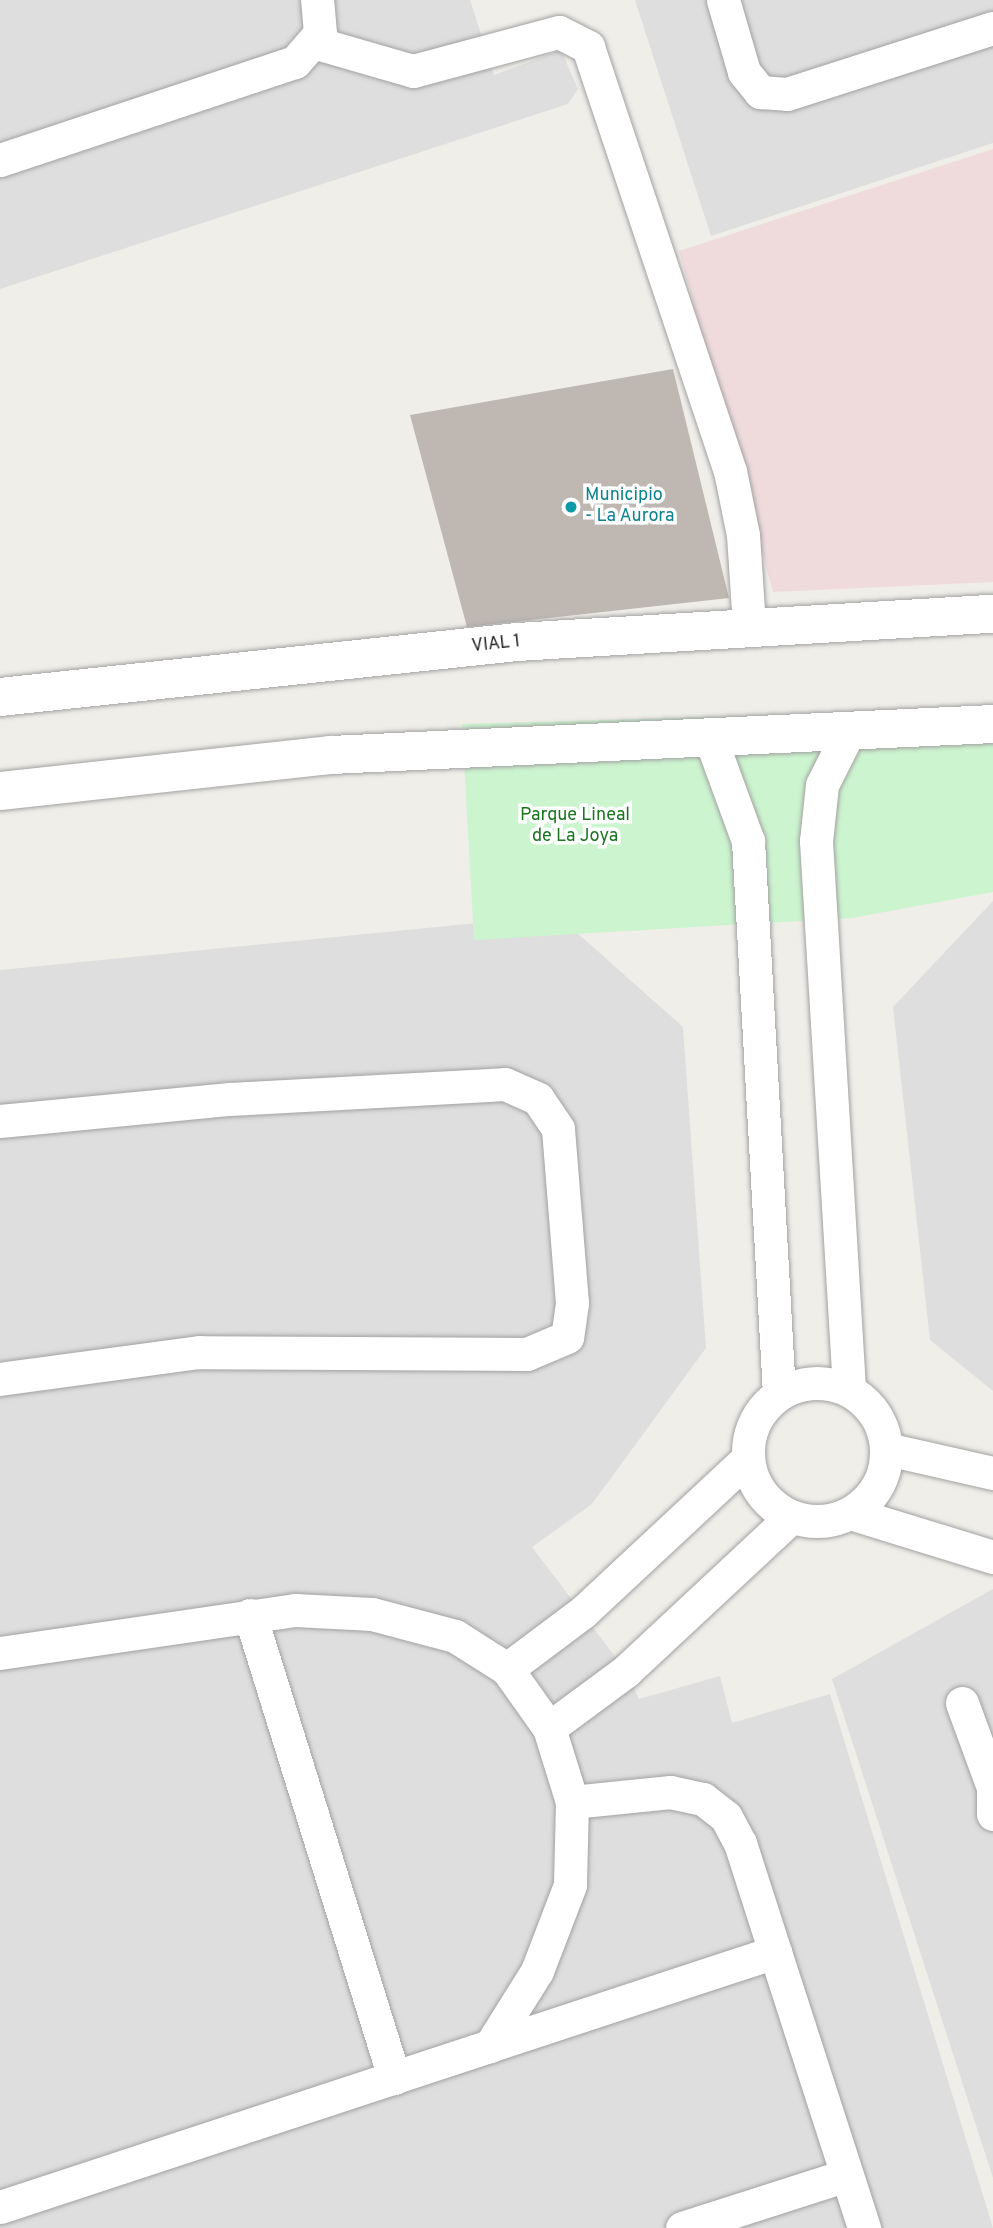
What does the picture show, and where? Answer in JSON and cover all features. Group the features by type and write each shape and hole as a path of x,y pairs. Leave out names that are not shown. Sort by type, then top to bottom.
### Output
{"street":[{"path":"0,160 295,62 316,43 321,23 317,0"},
{"path":"723,0 744,72 760,92 787,94 993,28"},
{"path":"316,43 413,71 559,32 588,47 730,471 743,536 749,626"},
{"name":"VIAL 1","path":"0,697 517,642 749,626 993,614"},
{"path":"0,791 331,755 847,735 993,724"},
{"path":"847,735 822,785 816,841 849,1389"},
{"path":"711,740 748,841 779,1394"},
{"path":"0,1121 230,1099 505,1084 538,1099 558,1129 572,1303 567,1337 527,1354 199,1352 0,1379"},
{"path":"508,1669 583,1612 747,1460 758,1415 779,1394 825,1382 849,1389 882,1425 887,1449 884,1474 850,1513 821,1522 791,1517 766,1500 747,1460"},
{"path":"887,1449 993,1473"},
{"path":"850,1513 993,1558"},
{"path":"549,1728 626,1671 791,1517"},
{"path":"0,1653 295,1610 372,1614 455,1636 508,1669 549,1728 572,1802 570,1885 555,1930 490,2046"},
{"path":"250,1615 394,2078"},
{"path":"962,1703 993,1794"},
{"path":"572,1802 670,1792 703,1799 726,1817 740,1843 864,2228"},
{"path":"0,2207 775,1952"},
{"path":"682,2228 847,2175"}],"shaded area":[{"path":"0,0 470,0 494,75 561,50 578,89 568,104 0,289"},
{"path":"635,0 993,0 993,143 711,236"},
{"path":"993,149 993,582 773,592 679,251"},
{"path":"993,901 993,1391 930,1340 893,1007"},
{"path":"557,915 683,1027 706,1348 592,1504 532,1547 626,1671 639,1699 720,1676 732,1723 830,1694 993,2228 0,2228 0,970"},
{"path":"993,1589 993,2178 832,1679"}],"green space":[{"name":"Parque Lineal de La Joya","path":"993,709 993,892 852,918 474,940 462,724"}],"building":[{"name":"Municipio - La Aurora","path":"673,369 729,598 467,627 410,415"}],"place":[{"name":"Municipio - La Aurora","path":"571,507"}]}
